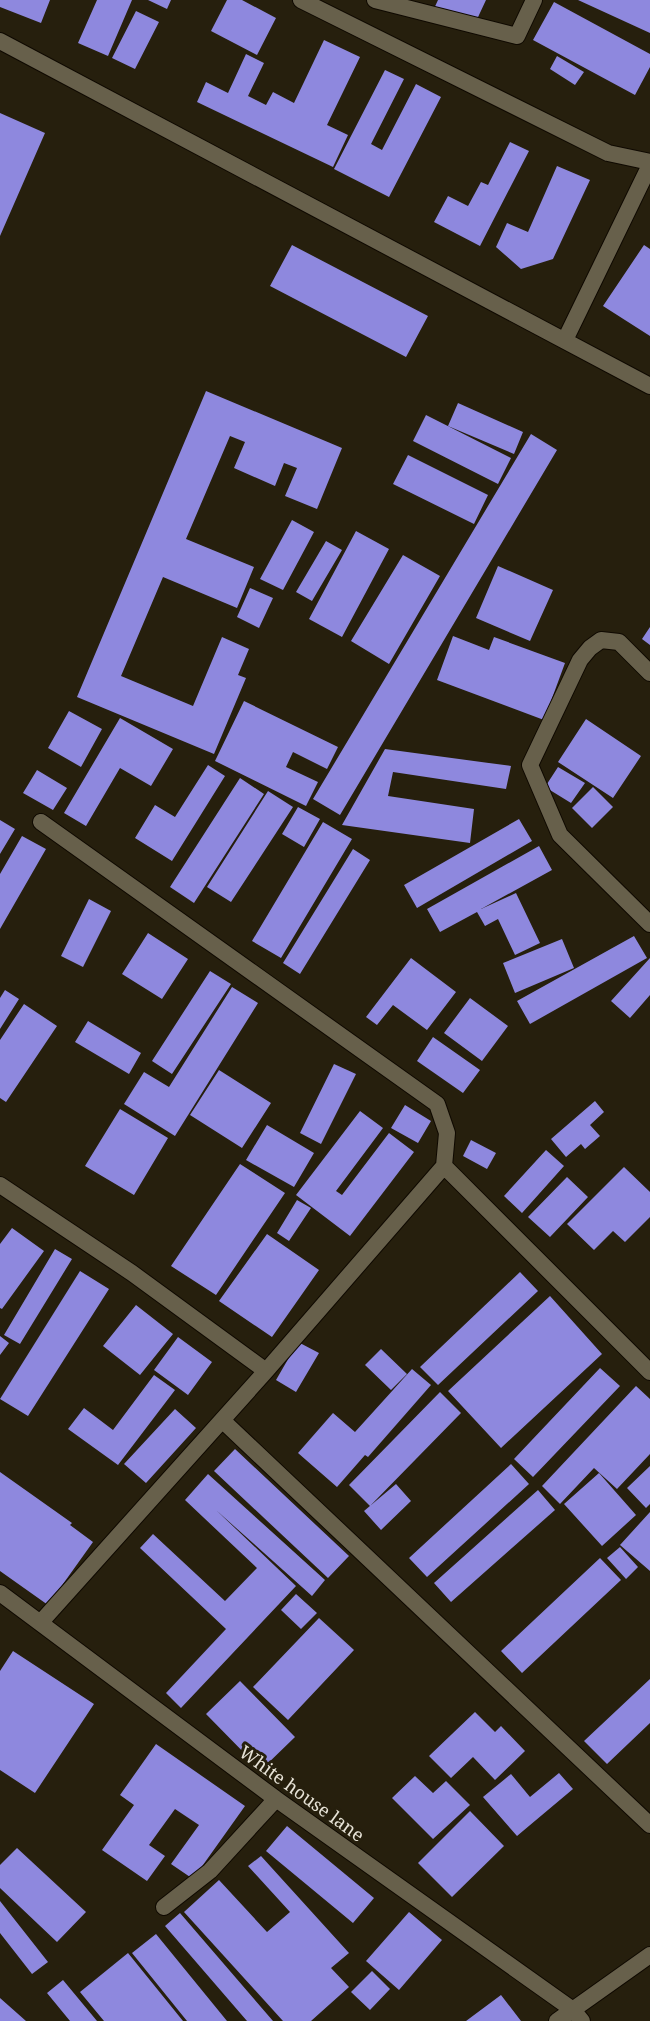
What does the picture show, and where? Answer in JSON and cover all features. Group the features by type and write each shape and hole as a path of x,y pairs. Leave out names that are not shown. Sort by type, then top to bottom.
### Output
{"street":[{"path":"301,0 608,153 650,164 565,340"},
{"path":"375,0 517,36 534,0"},
{"path":"0,41 650,386"},
{"path":"650,674 619,642 601,640 590,648 580,660 530,765 560,835 650,924"},
{"path":"41,822 437,1104 447,1133 444,1166 266,1371 41,1622"},
{"path":"444,1166 650,1372"},
{"path":"0,1185 132,1273 266,1371"},
{"path":"222,1420 650,1825"},
{"name":"White house lane","path":"0,1593 276,1799 578,2016"},
{"path":"164,1907 210,1871 276,1799"},
{"path":"557,2021 578,2016 650,1955"}],"building":[{"path":"0,0 50,0 41,23 0,7"},
{"path":"97,0 132,0 108,56 78,43"},
{"path":"148,0 171,0 167,9"},
{"path":"227,0 242,0 276,18 257,55 211,31"},
{"path":"438,0 486,0 472,30 432,13"},
{"path":"578,0 650,0 650,33"},
{"path":"554,2 650,54 650,67 635,95 533,40"},
{"path":"136,11 159,22 135,69 112,58"},
{"path":"324,40 360,57 327,125 348,135 333,167 197,102 206,82 228,93 246,54 264,63 248,96 266,105 273,92 294,103"},
{"path":"557,56 584,72 575,85 550,69"},
{"path":"385,70 404,79 371,144 382,150 416,84 441,97 389,197 334,169"},
{"path":"0,113 45,133 0,236"},
{"path":"510,142 529,151 480,246 434,222 448,196 468,206 481,182 488,185"},
{"path":"557,166 590,180 553,259 521,269 496,247 507,223 528,232"},
{"path":"292,245 428,316 406,357 270,286"},
{"path":"644,245 650,249 650,336 603,306"},
{"path":"206,391 342,448 317,509 285,496 297,468 284,463 275,486 234,468 245,442 230,436 186,539 254,567 237,608 163,577 121,676 193,706 222,637 249,649 238,675 246,678 214,754 77,697"},
{"path":"458,403 523,432 514,454 448,426"},
{"path":"426,415 511,458 498,484 413,441"},
{"path":"531,434 557,450 340,815 313,799"},
{"path":"408,455 488,495 474,524 393,484"},
{"path":"292,520 314,532 283,590 260,579"},
{"path":"356,531 389,549 342,637 309,619"},
{"path":"326,541 342,550 312,601 296,592"},
{"path":"403,555 440,576 389,664 351,641"},
{"path":"498,566 553,590 530,641 476,618"},
{"path":"250,588 273,598 259,628 237,617"},
{"path":"650,627 650,645 642,639"},
{"path":"453,636 489,650 494,637 565,663 544,720 437,680"},
{"path":"244,701 338,747 327,769 293,752 286,767 318,782 306,806 215,761"},
{"path":"69,711 102,729 81,767 48,748"},
{"path":"120,718 173,749 151,786 120,768 86,826 64,813"},
{"path":"586,719 641,756 613,798 558,762"},
{"path":"385,749 511,766 506,789 393,772 388,796 474,809 470,843 342,825"},
{"path":"208,765 225,776 172,861 135,838 155,805 175,817"},
{"path":"558,767 585,783 571,803 545,787"},
{"path":"37,770 67,788 53,810 23,793"},
{"path":"240,778 264,794 194,903 170,887"},
{"path":"593,787 613,807 592,828 572,808"},
{"path":"268,791 293,807 231,902 207,887"},
{"path":"298,807 320,819 304,847 282,834"},
{"path":"519,819 532,841 417,908 404,885"},
{"path":"0,820 15,829 0,854"},
{"path":"323,822 352,839 281,958 252,941"},
{"path":"22,836 46,849 0,929 0,874"},
{"path":"539,846 552,870 481,909 516,893 540,943 515,955 498,919 485,926 477,912 440,932 427,909"},
{"path":"353,849 370,860 300,974 283,963"},
{"path":"89,899 111,911 83,967 61,956"},
{"path":"148,933 188,959 162,999 122,974"},
{"path":"634,936 647,958 530,1024 517,1001"},
{"path":"562,939 574,968 515,993 503,963"},
{"path":"411,958 456,992 427,1030 393,1005 377,1025 366,1017"},
{"path":"650,958 650,995 630,1018 611,1001"},
{"path":"210,971 231,984 172,1074 152,1061"},
{"path":"232,987 258,1003 175,1136 124,1104 144,1072 169,1087"},
{"path":"5,990 19,999 0,1029 0,998"},
{"path":"470,998 508,1026 482,1061 444,1033"},
{"path":"24,1004 57,1026 6,1102 0,1098 0,1040"},
{"path":"88,1021 141,1053 129,1074 75,1042"},
{"path":"433,1037 480,1070 463,1093 417,1061"},
{"path":"334,1064 356,1074 321,1144 300,1133"},
{"path":"219,1070 271,1103 242,1148 190,1115"},
{"path":"595,1101 604,1112 590,1125 600,1136 585,1149 581,1144 566,1157 551,1139"},
{"path":"405,1105 431,1121 418,1143 391,1128"},
{"path":"120,1109 168,1138 134,1195 85,1166"},
{"path":"360,1111 383,1128 336,1191 342,1195 389,1133 414,1152 350,1236 296,1195"},
{"path":"267,1125 314,1153 294,1187 246,1160"},
{"path":"471,1140 496,1153 487,1169 463,1156"},
{"path":"546,1150 564,1166 522,1213 504,1196"},
{"path":"240,1164 285,1193 216,1295 171,1266"},
{"path":"624,1167 650,1192 650,1217 625,1242 613,1231 594,1250 567,1224"},
{"path":"567,1177 588,1197 550,1237 528,1217"},
{"path":"297,1200 311,1208 289,1241 277,1233"},
{"path":"12,1228 44,1251 2,1309 0,1308 0,1244"},
{"path":"267,1234 319,1270 272,1337 219,1301"},
{"path":"55,1249 72,1259 20,1344 4,1335"},
{"path":"80,1271 109,1289 28,1416 0,1399"},
{"path":"520,1272 538,1291 438,1385 420,1367"},
{"path":"550,1296 602,1354 501,1448 448,1391"},
{"path":"136,1305 173,1334 140,1375 103,1346"},
{"path":"0,1336 9,1343 0,1355"},
{"path":"178,1337 212,1362 188,1395 154,1370"},
{"path":"298,1342 319,1353 296,1392 276,1380"},
{"path":"381,1349 407,1374 391,1390 365,1365"},
{"path":"600,1368 620,1386 533,1477 514,1459"},
{"path":"412,1369 431,1385 368,1457 365,1455 337,1487 298,1453 333,1413 355,1432"},
{"path":"154,1375 175,1390 118,1465 68,1429 84,1408 113,1430"},
{"path":"636,1386 650,1399 650,1454 617,1489 594,1468 560,1504 542,1486"},
{"path":"440,1392 461,1413 370,1506 349,1485"},
{"path":"175,1409 196,1428 146,1483 124,1464"},
{"path":"235,1449 349,1556 328,1578 214,1471"},
{"path":"511,1464 529,1484 427,1577 409,1558"},
{"path":"650,1466 650,1504 646,1508 627,1488"},
{"path":"0,1472 72,1523 70,1525 93,1542 48,1605 0,1571"},
{"path":"599,1473 636,1515 602,1546 564,1504"},
{"path":"208,1474 325,1580 312,1596 216,1510 296,1586 181,1708 166,1693 226,1629 140,1548 153,1534 225,1601 257,1568 185,1500"},
{"path":"396,1484 411,1501 381,1530 364,1511"},
{"path":"538,1490 555,1510 451,1602 434,1583"},
{"path":"650,1512 650,1571 620,1545"},
{"path":"620,1547 638,1567 626,1579 607,1558"},
{"path":"600,1558 621,1580 522,1673 501,1651"},
{"path":"296,1594 317,1613 301,1629 281,1610"},
{"path":"319,1618 354,1650 288,1720 253,1687"},
{"path":"13,1651 94,1704 35,1793 0,1770 0,1671"},
{"path":"650,1679 650,1723 607,1764 584,1741"},
{"path":"240,1681 295,1737 261,1770 206,1714"},
{"path":"475,1712 495,1732 501,1726 525,1751 495,1780 473,1757 451,1778 429,1756"},
{"path":"156,1744 245,1806 193,1879 171,1864 199,1825 175,1809 149,1845 165,1856 147,1881 102,1850 134,1805 120,1795"},
{"path":"559,1773 573,1789 517,1836 483,1797 511,1774 530,1797"},
{"path":"415,1776 433,1793 446,1781 470,1805 433,1839 392,1798"},
{"path":"470,1811 504,1846 452,1897 418,1863"},
{"path":"287,1826 374,1898 353,1923 266,1851"},
{"path":"17,1848 86,1912 57,1942 0,1888 0,1865"},
{"path":"261,1856 349,1953 331,1968 349,1987 311,2021 283,2021 184,1912 219,1880 267,1932 290,1912 248,1866"},
{"path":"0,1901 48,1962 32,1974 0,1933"},
{"path":"409,1912 442,1940 399,1990 366,1961"},
{"path":"180,1913 273,2021 247,2021 165,1926"},
{"path":"156,1934 227,2021 187,2021 132,1953"},
{"path":"128,1953 183,2021 104,2021 80,1992"},
{"path":"372,1971 390,1989 370,2010 351,1992"},
{"path":"63,1980 97,2021 70,2021 47,1993"},
{"path":"501,1995 521,2021 466,2021"},
{"path":"0,1998 26,2021 0,2021"}]}
